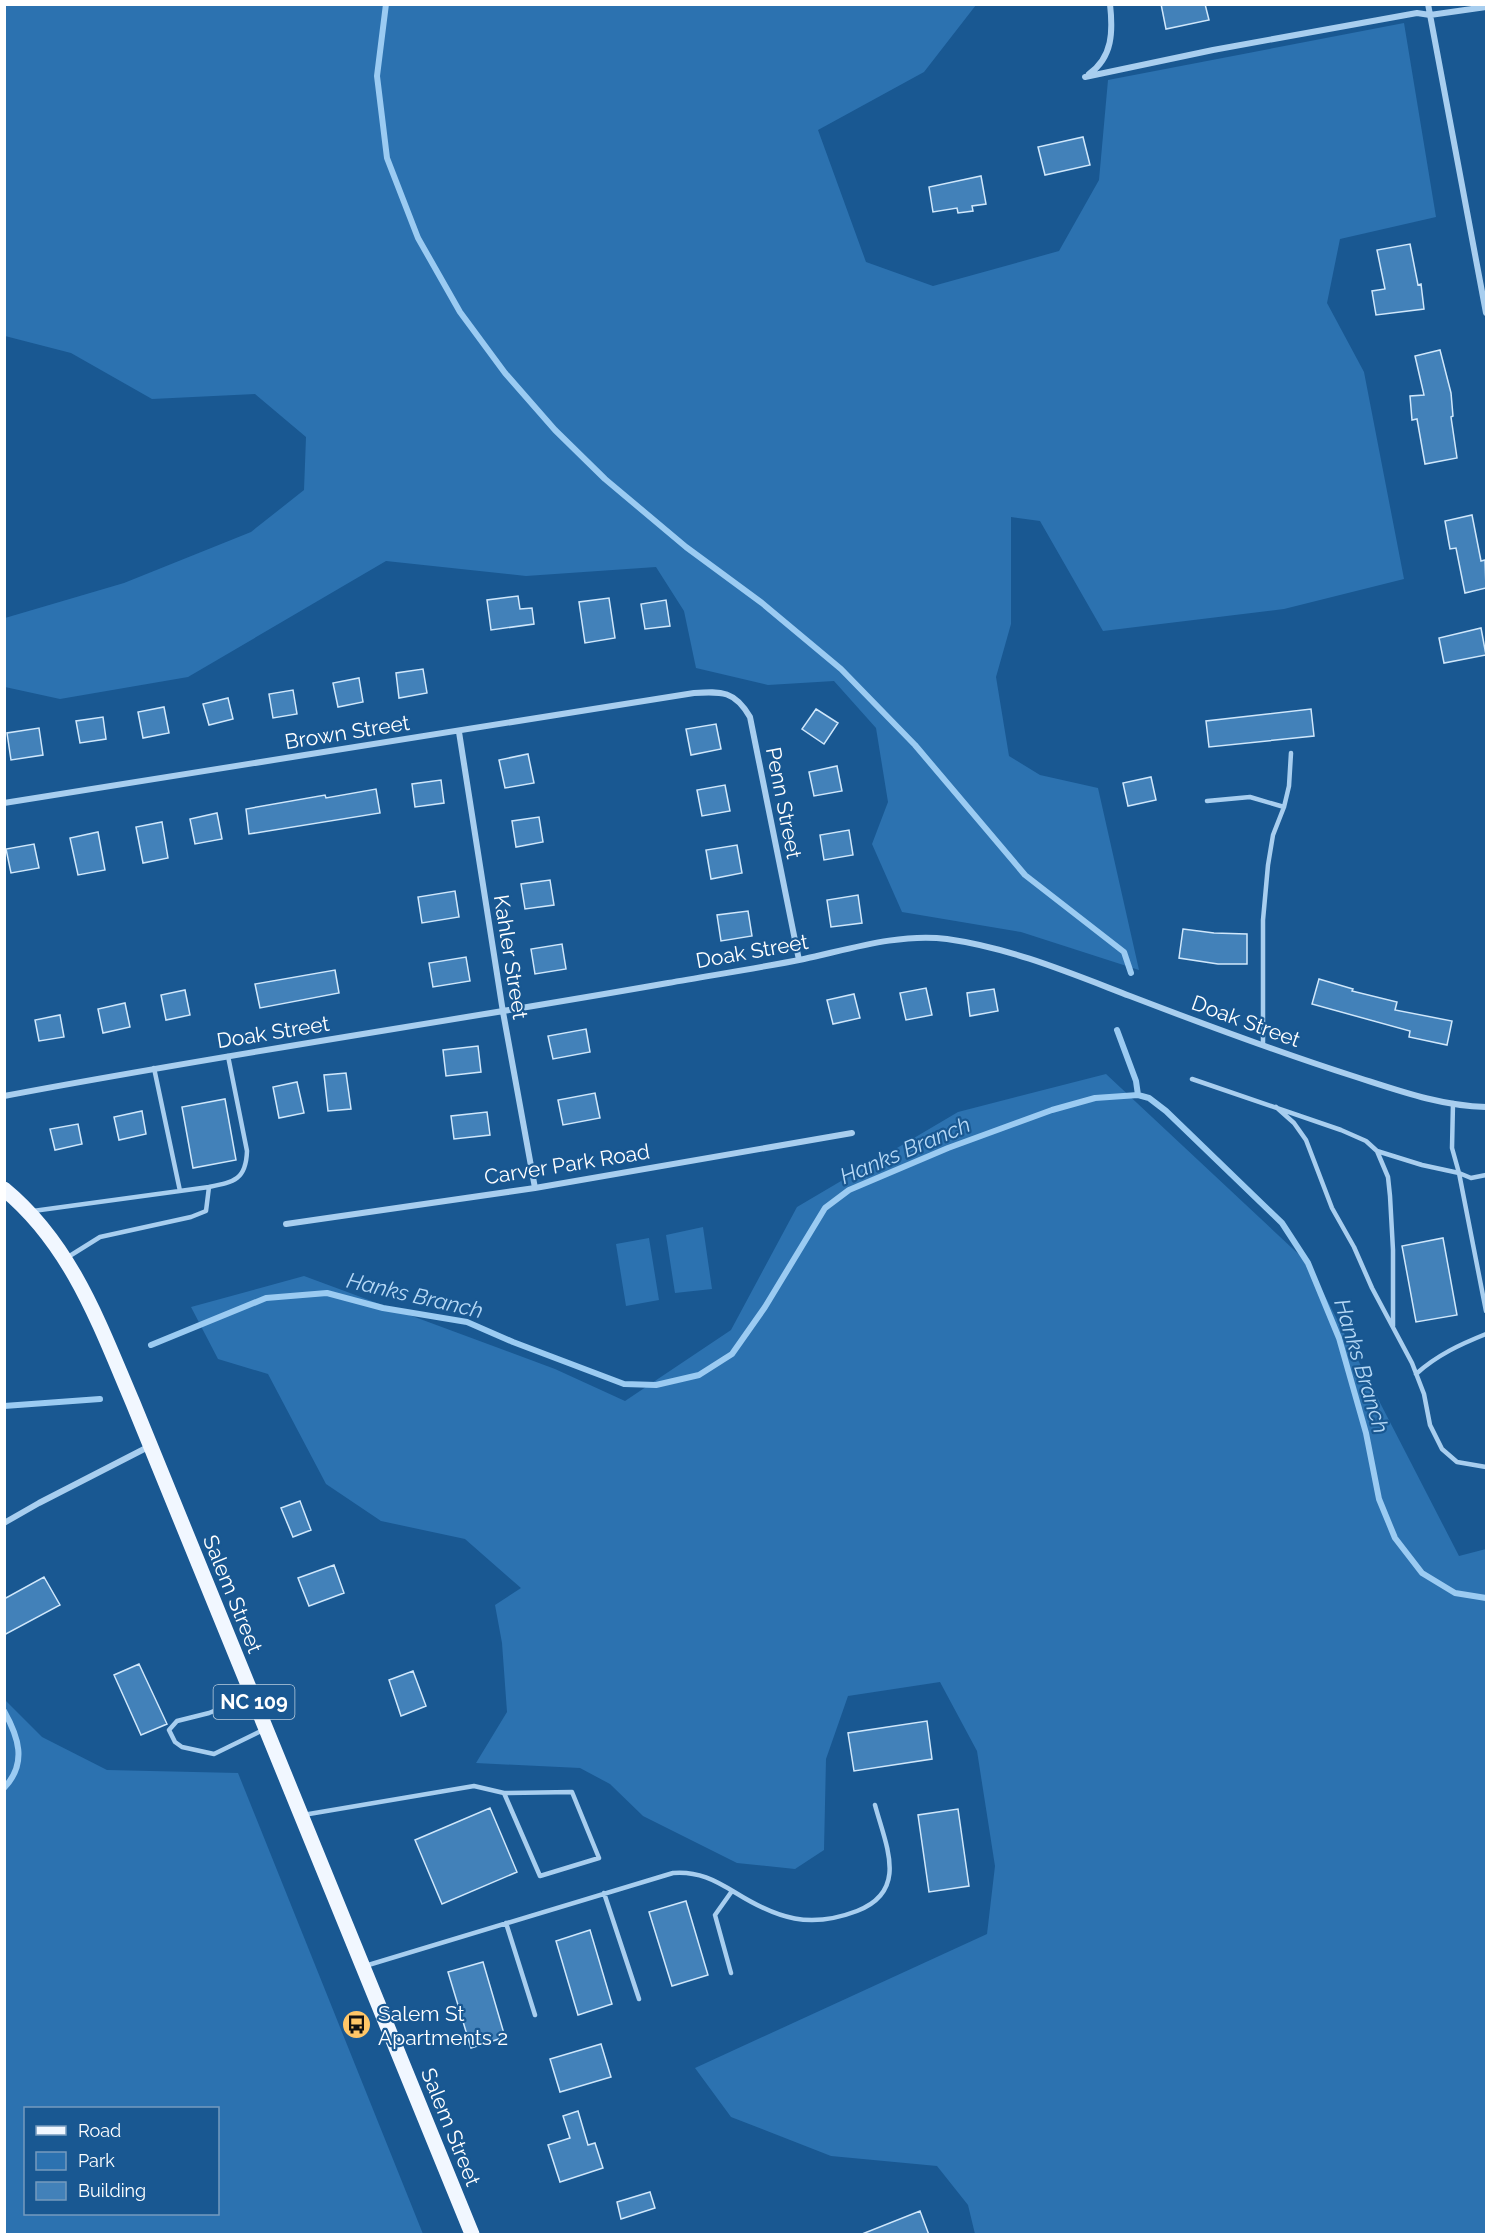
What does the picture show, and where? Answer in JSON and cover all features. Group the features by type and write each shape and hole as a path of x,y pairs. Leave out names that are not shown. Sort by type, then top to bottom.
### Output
{"main road":[{"name":"Salem Street","path":"4,1189 52,1239 88,1298 472,2235"}],"street":[{"path":"1110,4 1113,30 1111,45 1096,69 1085,77 1213,50 1417,13 1430,15 1486,7"},
{"path":"1428,4 1486,313"},
{"name":"Brown Street","path":"4,803 694,693"},
{"name":"Penn Street","path":"694,693 723,693 735,698 750,717 799,960"},
{"name":"Kahler Street","path":"459,732 503,1012 535,1188"},
{"name":"Doak Street","path":"4,1096 154,1068 503,1012 799,960 861,946 941,938 969,943 1048,965 1326,1067 1407,1093 1437,1101 1486,1107"},
{"name":"Carver Park Road","path":"286,1224 535,1188 852,1133"},
{"path":"4,1523 150,1446"}],"lane":[{"path":"1263,1044 1263,920 1273,835 1289,786 1290,753"},
{"path":"1207,801 1250,797 1284,807"},
{"path":"28,1212 177,1192 235,1181 247,1164 247,1151 228,1056"},
{"path":"154,1068 177,1192"},
{"path":"1192,1079 1341,1130 1366,1141 1377,1151 1388,1177 1390,1196 1393,1329"},
{"path":"1453,1103 1452,1148 1485,1294 1486,1311"},
{"path":"1276,1107 1294,1124 1306,1140 1332,1208 1354,1247 1416,1374 1424,1394 1430,1425 1442,1449 1457,1462 1486,1467"},
{"path":"1377,1151 1471,1178 1486,1175"},
{"path":"65,1258 100,1237 206,1211 209,1187"},
{"path":"1416,1374 1427,1364 1458,1346 1486,1334"},
{"path":"252,1695 209,1713 177,1721 169,1730 175,1742 182,1747 214,1754 265,1728"},
{"path":"301,1815 474,1786 504,1793 572,1792 599,1858 540,1876 504,1793"},
{"path":"363,1967 604,1893 673,1873 689,1871 709,1877 754,1904 784,1918 814,1921 841,1917 871,1905 884,1893 890,1880 890,1861 875,1805"},
{"path":"731,1973 715,1916 732,1891"},
{"path":"604,1893 639,1999"},
{"path":"506,1923 535,2015"}],"green space":[{"path":"4,5 976,5 924,72 818,130 866,262 933,286 1059,251 1099,180 1108,80 1404,23 1436,217 1340,239 1327,303 1364,372 1404,579 1284,609 1103,631 1040,521 1011,517 1011,624 996,677 1009,756 1040,775 1098,788 1139,970 1021,932 902,912 872,844 888,802 876,728 834,681 768,685 696,668 684,611 656,567 526,576 386,561 188,677 60,699 5,687 5,618 124,583 251,532 304,490 306,437 255,394 152,399 71,353 5,336"},
{"path":"1106,1074 1308,1263 1459,1556 1486,1549 1486,2234 975,2234 968,2205 937,2166 831,2156 731,2117 695,2068 987,1934 995,1866 977,1751 940,1682 848,1696 826,1759 824,1850 795,1869 737,1863 643,1816 610,1784 580,1768 476,1763 507,1712 502,1643 495,1605 521,1588 465,1539 381,1521 326,1484 268,1374 218,1359 191,1307 304,1276 555,1369 625,1401 731,1330 797,1207 958,1112"},
{"path":"703,1227 712,1289 675,1293 666,1235"},
{"path":"649,1238 659,1300 626,1306 616,1244"},
{"path":"5,1700 42,1737 107,1770 238,1773 423,2234 5,2234"}],"building":[{"path":"1161,4 1205,4 1209,20 1166,29"},
{"path":"1083,137 1090,165 1045,175 1038,147"},
{"path":"981,176 986,204 972,206 973,211 958,213 957,208 933,212 929,187"},
{"path":"1410,244 1418,285 1421,284 1424,309 1376,315 1372,291 1385,289 1377,250"},
{"path":"1440,350 1451,393 1453,416 1451,417 1457,458 1425,464 1417,419 1412,420 1410,396 1424,395 1415,356"},
{"path":"1472,515 1481,561 1485,560 1486,588 1465,593 1456,548 1450,549 1445,521"},
{"path":"518,596 520,609 532,608 534,624 491,630 487,600"},
{"path":"609,598 615,638 585,643 579,602"},
{"path":"666,600 670,626 645,629 641,604"},
{"path":"1481,628 1486,655 1444,663 1439,638"},
{"path":"423,669 427,693 399,698 396,673"},
{"path":"359,678 363,702 338,707 333,683"},
{"path":"293,690 297,714 273,718 269,694"},
{"path":"228,698 233,719 209,725 203,704"},
{"path":"164,707 169,733 143,738 138,712"},
{"path":"816,709 838,723 824,744 802,729"},
{"path":"1311,709 1314,736 1209,747 1206,721"},
{"path":"103,717 106,739 80,743 76,721"},
{"path":"716,724 721,749 691,755 686,729"},
{"path":"39,728 43,755 11,760 7,733"},
{"path":"528,754 534,783 505,788 499,760"},
{"path":"837,766 842,791 814,796 809,772"},
{"path":"1151,777 1156,800 1128,806 1123,783"},
{"path":"441,780 444,803 415,807 412,784"},
{"path":"725,785 730,811 702,816 697,790"},
{"path":"376,789 380,813 249,834 246,809 325,795 326,798"},
{"path":"217,813 222,839 195,844 190,819"},
{"path":"539,817 543,842 516,847 512,821"},
{"path":"162,822 168,858 143,863 136,827"},
{"path":"849,830 853,855 824,860 820,835"},
{"path":"98,832 105,870 78,875 70,838"},
{"path":"34,844 39,868 11,873 6,849"},
{"path":"737,845 742,873 711,879 706,850"},
{"path":"550,880 554,905 525,909 521,884"},
{"path":"455,891 459,917 422,923 418,897"},
{"path":"858,895 862,923 831,927 827,900"},
{"path":"748,911 752,936 721,941 717,915"},
{"path":"1183,929 1247,934 1247,964 1218,964 1179,958"},
{"path":"562,944 566,969 535,974 531,949"},
{"path":"466,957 470,981 433,987 429,963"},
{"path":"335,970 339,993 260,1008 255,984"},
{"path":"1319,979 1353,989 1352,991 1397,1002 1395,1010 1452,1021 1447,1045 1409,1037 1410,1031 1312,1004"},
{"path":"926,988 932,1015 906,1020 900,993"},
{"path":"994,989 998,1011 970,1016 967,993"},
{"path":"185,990 190,1015 166,1020 161,995"},
{"path":"854,994 860,1018 833,1024 827,1000"},
{"path":"125,1003 130,1027 103,1033 98,1009"},
{"path":"60,1015 64,1037 39,1041 35,1020"},
{"path":"586,1029 590,1052 553,1059 548,1036"},
{"path":"478,1046 481,1072 446,1076 443,1050"},
{"path":"346,1073 351,1109 328,1111 324,1075"},
{"path":"297,1082 304,1113 279,1118 273,1087"},
{"path":"595,1093 600,1118 563,1125 558,1100"},
{"path":"225,1099 236,1160 193,1168 182,1107"},
{"path":"142,1111 146,1134 119,1140 114,1117"},
{"path":"487,1112 490,1135 454,1139 451,1116"},
{"path":"78,1124 82,1144 55,1150 50,1129"},
{"path":"1443,1238 1457,1315 1416,1322 1402,1246"},
{"path":"300,1501 311,1530 293,1537 281,1508"},
{"path":"334,1565 344,1593 309,1606 298,1578"},
{"path":"44,1577 60,1605 4,1635 4,1599"},
{"path":"139,1664 167,1724 141,1735 114,1675"},
{"path":"413,1671 426,1706 401,1716 389,1680"},
{"path":"927,1721 932,1759 854,1771 848,1733"},
{"path":"490,1808 517,1872 442,1904 415,1840"},
{"path":"958,1809 969,1886 929,1892 918,1815"},
{"path":"686,1901 708,1975 672,1986 649,1912"},
{"path":"590,1930 612,2004 578,2015 556,1941"},
{"path":"483,1962 505,2037 471,2048 448,1972"},
{"path":"601,2044 611,2077 560,2092 550,2059"},
{"path":"578,2111 588,2145 595,2143 603,2168 560,2182 548,2145 570,2138 563,2116"},
{"path":"650,2192 655,2208 621,2219 617,2202"},
{"path":"920,2211 929,2235 862,2235 862,2234"}],"waterway":[{"path":"386,4 377,76 387,158 418,238 460,312 505,373 555,430 605,479 686,547 762,603 841,669 915,745 1025,875 1124,952 1131,973"},
{"path":"1117,1030 1136,1081 1138,1095"},
{"name":"Hanks Branch","path":"151,1345 266,1298 327,1293 383,1308 467,1322 624,1384 656,1385 699,1375 732,1354 765,1307 825,1208 849,1190 948,1148 1052,1110 1095,1098 1138,1095 1149,1098 1166,1111 1282,1223 1308,1263 1339,1338 1366,1433 1379,1499 1395,1538 1422,1573 1455,1593 1486,1598"},
{"name":"Hanks Branch","path":"4,1406 100,1399"},
{"name":"Hanks Branch","path":"4,1711 13,1730 18,1750 16,1769 4,1788"}],"place":[{"name":"Salem St Apartments 2","path":"357,2025"}]}
